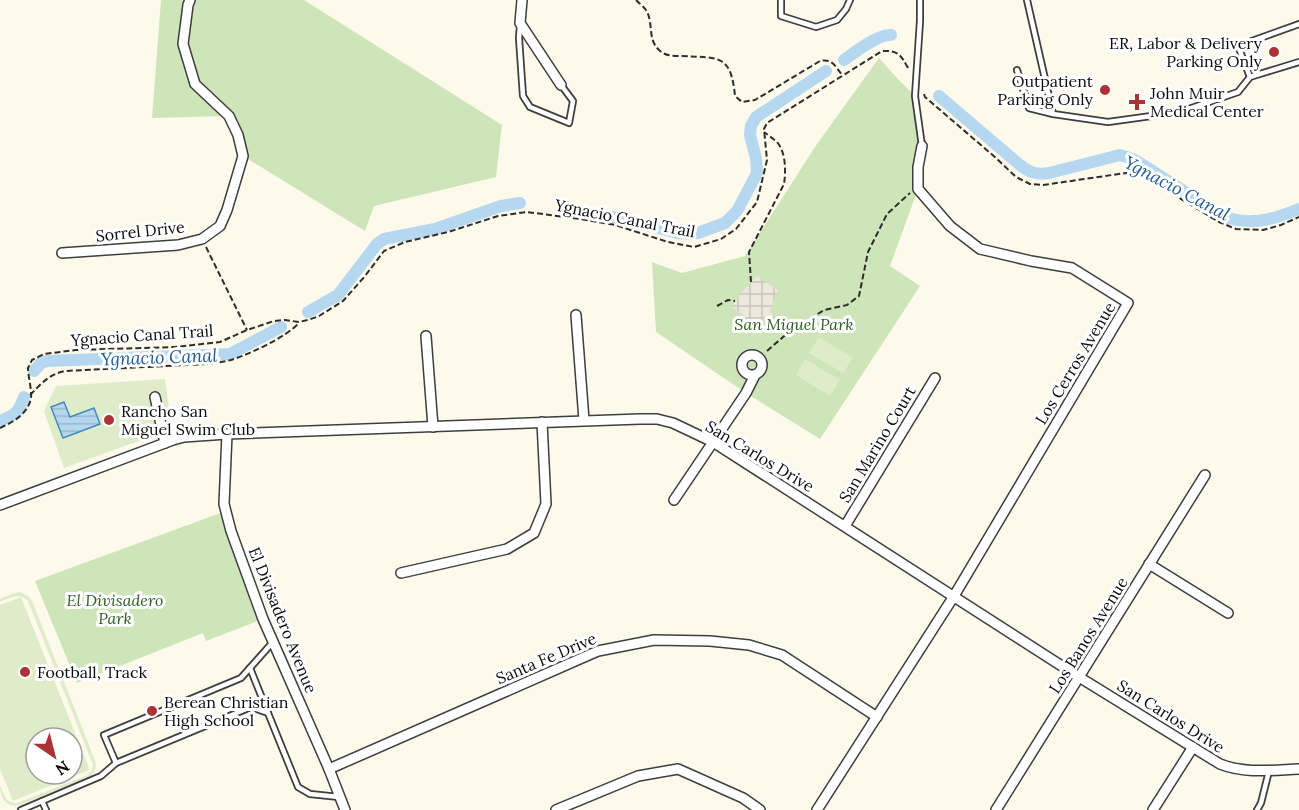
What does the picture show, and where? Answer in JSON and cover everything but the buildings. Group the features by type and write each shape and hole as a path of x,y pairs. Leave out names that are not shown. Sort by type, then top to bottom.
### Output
{"street":[{"name":"Sorrel Drive","path":"62,253 178,245 202,239 220,226 243,156 238,135 228,116 195,84 183,44 190,0"},
{"path":"522,0 520,23 561,85"},
{"path":"918,189 918,167 922,146"},
{"name":"Los Cerros Avenue","path":"817,810 954,596 1128,303 1072,268 980,249 950,226 918,189"},
{"path":"576,315 584,420"},
{"path":"426,336 433,427"},
{"path":"674,500 746,393 755,375"},
{"name":"San Marino Court","path":"844,526 935,378"},
{"path":"155,397 165,443"},
{"name":"San Carlos Drive","path":"0,506 184,437 657,419 673,423 713,442 1079,677 1220,764 1231,768 1269,771 1299,769"},
{"path":"401,573 507,549 534,533 546,504 542,422"},
{"name":"El Divisadero Avenue","path":"227,434 224,504 231,531 263,619 345,810"},
{"name":"Los Banos Avenue","path":"996,810 1205,475"},
{"path":"1149,564 1228,613"},
{"name":"Santa Fe Drive","path":"329,769 598,651 654,640 710,641 749,645 782,655 877,717"},
{"path":"1152,810 1193,747"},
{"path":"556,810 639,776 678,769 743,798 760,810"}],"lane":[{"path":"781,0 781,16 816,27 837,20 846,9 849,0"},
{"path":"920,0 915,96 922,146"},
{"path":"1027,0 1053,114"},
{"path":"520,23 523,96 530,107 569,123 573,101 561,85"},
{"path":"1250,77 1238,46 1299,24"},
{"path":"1017,70 1029,108 1108,122 1180,112 1238,92 1250,77 1299,62"},
{"path":"116,763 104,735 241,678 273,642"},
{"path":"250,668 298,787 310,794 340,797"},
{"path":"21,810 102,777 116,763 251,707 268,713"},
{"path":"1257,810 1269,771"},
{"path":"42,801 46,810"}],"path":[{"path":"636,0 646,10 651,25 651,38 658,50 668,56 712,57 726,63 732,74 735,96 742,102 754,100 820,61 829,60 842,75"},
{"path":"751,282 749,252 784,184 785,174 783,155 778,143 764,132 765,125 771,119 882,51 890,50 904,58 926,97 1016,177 1030,184 1042,185 1126,172 1143,176 1218,222 1236,229 1263,230 1299,217"},
{"name":"Ygnacio Canal Trail","path":"30,395 29,363 36,357 76,350 175,347 220,342 274,321 299,322 319,316 343,301 384,251 405,242 448,232 498,216 527,212 580,219 615,225 668,242 694,247 721,239 736,229 757,201 767,160 764,132"},
{"path":"767,351 791,330 824,310 847,305 859,296 868,252 887,214 918,189"},
{"path":"202,239 246,330"},
{"path":"717,306 728,300 735,301"},
{"path":"739,329 744,320"},
{"path":"776,321 791,330"},
{"path":"0,428 14,422 24,412 30,395 46,379 57,373 228,361 260,348 288,332 299,322"}],"green space":[{"path":"161,0 304,0 502,125 496,177 374,206 365,231 243,156 228,116 152,118"},
{"name":"San Miguel Park","path":"879,58 915,96 920,122 918,189 890,266 920,286 820,439 746,393 656,332 652,262 682,273 745,256 817,144"},
{"path":"819,337 853,358 843,373 809,353"},
{"path":"805,359 840,380 830,396 796,375"},
{"name":"Rancho San Miguel Swim Club","path":"165,379 172,429 64,468 44,411 56,386"},
{"name":"El Divisadero Park","path":"226,511 263,619 206,641 203,633 77,683 35,581"},
{"path":"20,592 32,601 82,726 78,726 28,601 18,596 0,602 0,599"},
{"name":"Football, Track","path":"21,597 72,726 24,726 24,786 50,786 13,801 0,769 0,605"},
{"path":"84,732 96,766 94,773 84,780 93,765 84,742"},
{"name":"Football, Track","path":"84,755 89,768 84,772"},
{"path":"0,785 7,800 17,803 60,786 68,786 15,806 4,801"}],"shaded area":[{"path":"757,276 778,290 770,310 777,319 775,322 765,316 758,325 749,318 746,321 742,319 743,315 732,307"}],"water":[{"path":"64,402 70,417 94,408 100,424 63,438 51,407"}],"waterway":[{"name":"Ygnacio Canal","path":"844,60 873,40 891,35"},
{"name":"Ygnacio Canal","path":"609,216 678,233 691,234 725,223 737,211 757,172 750,135 751,126 756,117 826,71"},
{"name":"Ygnacio Canal","path":"939,96 1020,165 1034,173 1049,173 1120,155 1133,159 1211,209 1232,219 1266,220 1299,209"},
{"name":"Ygnacio Canal","path":"308,312 338,295 377,244 384,239 435,229 501,206 520,203"},
{"name":"Ygnacio Canal","path":"34,371 41,363 47,361 230,354 281,327"},
{"name":"Ygnacio Canal","path":"0,421 15,413 24,397"}],"place":[{"name":"ER, Labor & Delivery Parking Only","path":"1274,52"},
{"name":"Outpatient Parking Only","path":"1105,90"},
{"name":"John Muir Medical Center","path":"1137,102"},
{"name":"Rancho San Miguel Swim Club","path":"109,420"},
{"name":"Football, Track","path":"25,672"},
{"name":"Berean Christian High School","path":"152,711"}]}
